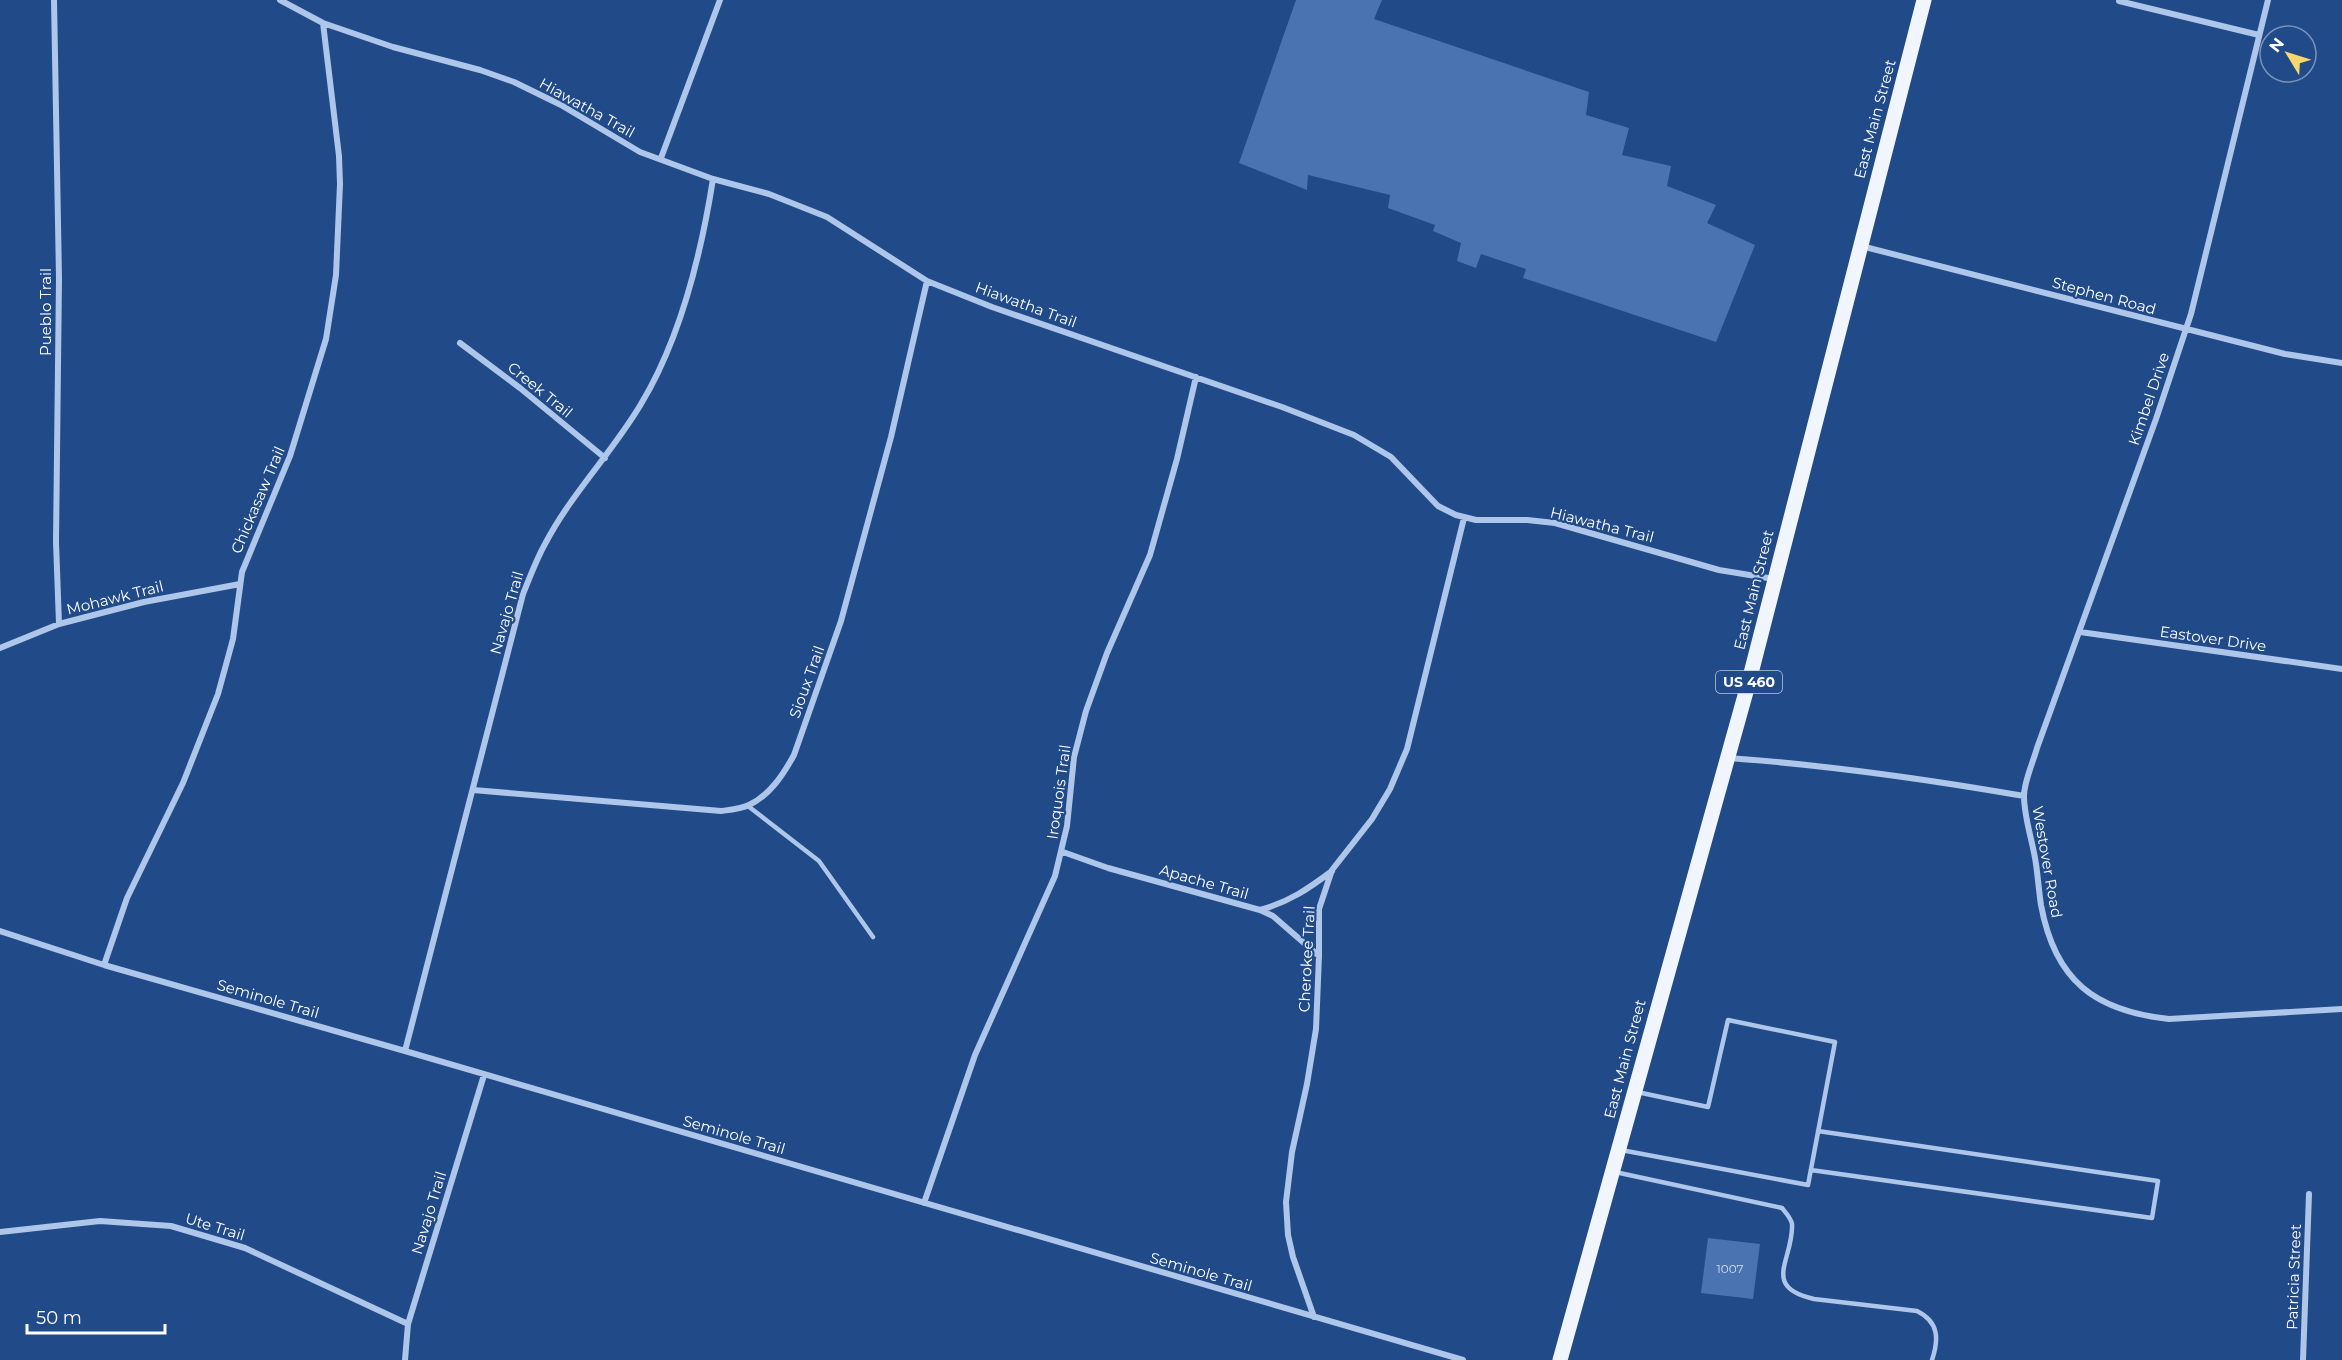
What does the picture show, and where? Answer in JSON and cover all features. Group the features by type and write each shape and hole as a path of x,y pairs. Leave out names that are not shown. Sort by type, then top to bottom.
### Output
{"main road":[{"name":"East Main Street","path":"1560,1360 1728,758 1924,0"}],"street":[{"name":"Pueblo Trail","path":"54,0 59,278 56,542 58,624"},
{"name":"Hiawatha Trail","path":"280,0 323,23 393,47 480,70 514,82 561,105 640,152 712,178 769,194 826,217 927,281 993,307 1282,407 1363,439 1391,457 1438,506 1464,518 1555,523 1719,570 1775,579"},
{"path":"661,159 720,0"},
{"name":"Kimbel Drive","path":"2262,24 2268,0"},
{"path":"2119,1 2258,34"},
{"name":"Chickasaw Trail","path":"104,965 127,898 183,783 218,694 233,639 240,584 246,559 277,491 297,437 326,339 332,308 337,255 340,184 339,156 323,23"},
{"name":"Kimbel Drive","path":"2024,796 2037,748 2080,632 2185,330 2200,279 2258,38"},
{"name":"Navajo Trail","path":"405,1051 523,594 533,566 546,541 641,404 671,344 685,301 708,211 712,178"},
{"name":"Stephen Road","path":"1860,246 2185,330 2285,354 2342,363"},
{"name":"Sioux Trail","path":"473,790 721,812 748,806 770,791 794,755 841,621 891,437 927,281"},
{"name":"Creek Trail","path":"460,343 520,388 605,458"},
{"name":"Iroquois Trail","path":"924,1203 975,1055 1043,906 1063,852 1070,811 1074,757 1086,711 1107,653 1150,555 1177,459 1196,378"},
{"name":"Cherokee Trail","path":"1314,1317 1293,1257 1288,1235 1286,1202 1292,1152 1316,1029 1319,909 1332,870 1372,819 1390,789 1407,749 1464,518"},
{"name":"Mohawk Trail","path":"0,648 58,624 144,602 240,584"},
{"name":"Eastover Drive","path":"2080,632 2342,669"},
{"name":"Westover Road","path":"1728,758 1895,775 2024,796 2046,927 2063,966 2078,984 2094,998 2116,1009 2169,1019 2342,1009"},
{"name":"Apache Trail","path":"1063,852 1108,868 1260,910 1283,903 1311,887 1332,870"},
{"path":"1260,910 1273,916 1319,956"},
{"name":"Seminole Trail","path":"0,931 104,965 1463,1360"},
{"name":"Navajo Trail","path":"405,1360 408,1324 484,1075"},
{"name":"Patricia Street","path":"2303,1360 2309,1194"},
{"name":"Ute Trail","path":"0,1232 100,1221 171,1226 245,1248 408,1324"}],"lane":[{"path":"748,806 819,861 873,937"},
{"path":"1618,1150 1808,1185 1835,1042 1728,1020 1708,1107 1635,1092"},
{"path":"1811,1170 2152,1218 2158,1181 1818,1131"},
{"path":"1612,1171 1782,1208 1792,1224 1783,1272 1783,1281 1789,1290 1798,1296 1814,1299 1917,1311 1927,1316 1935,1324 1938,1338 1932,1360"}],"building":[{"path":"1296,0 1382,0 1374,19 1589,92 1586,115 1629,128 1622,155 1671,166 1667,186 1716,205 1707,223 1755,245 1716,342 1523,278 1526,269 1481,254 1476,268 1457,261 1461,243 1433,231 1435,225 1388,208 1390,195 1308,175 1307,190 1239,163"},
{"path":"1708,1238 1760,1244 1753,1299 1701,1293"}]}
